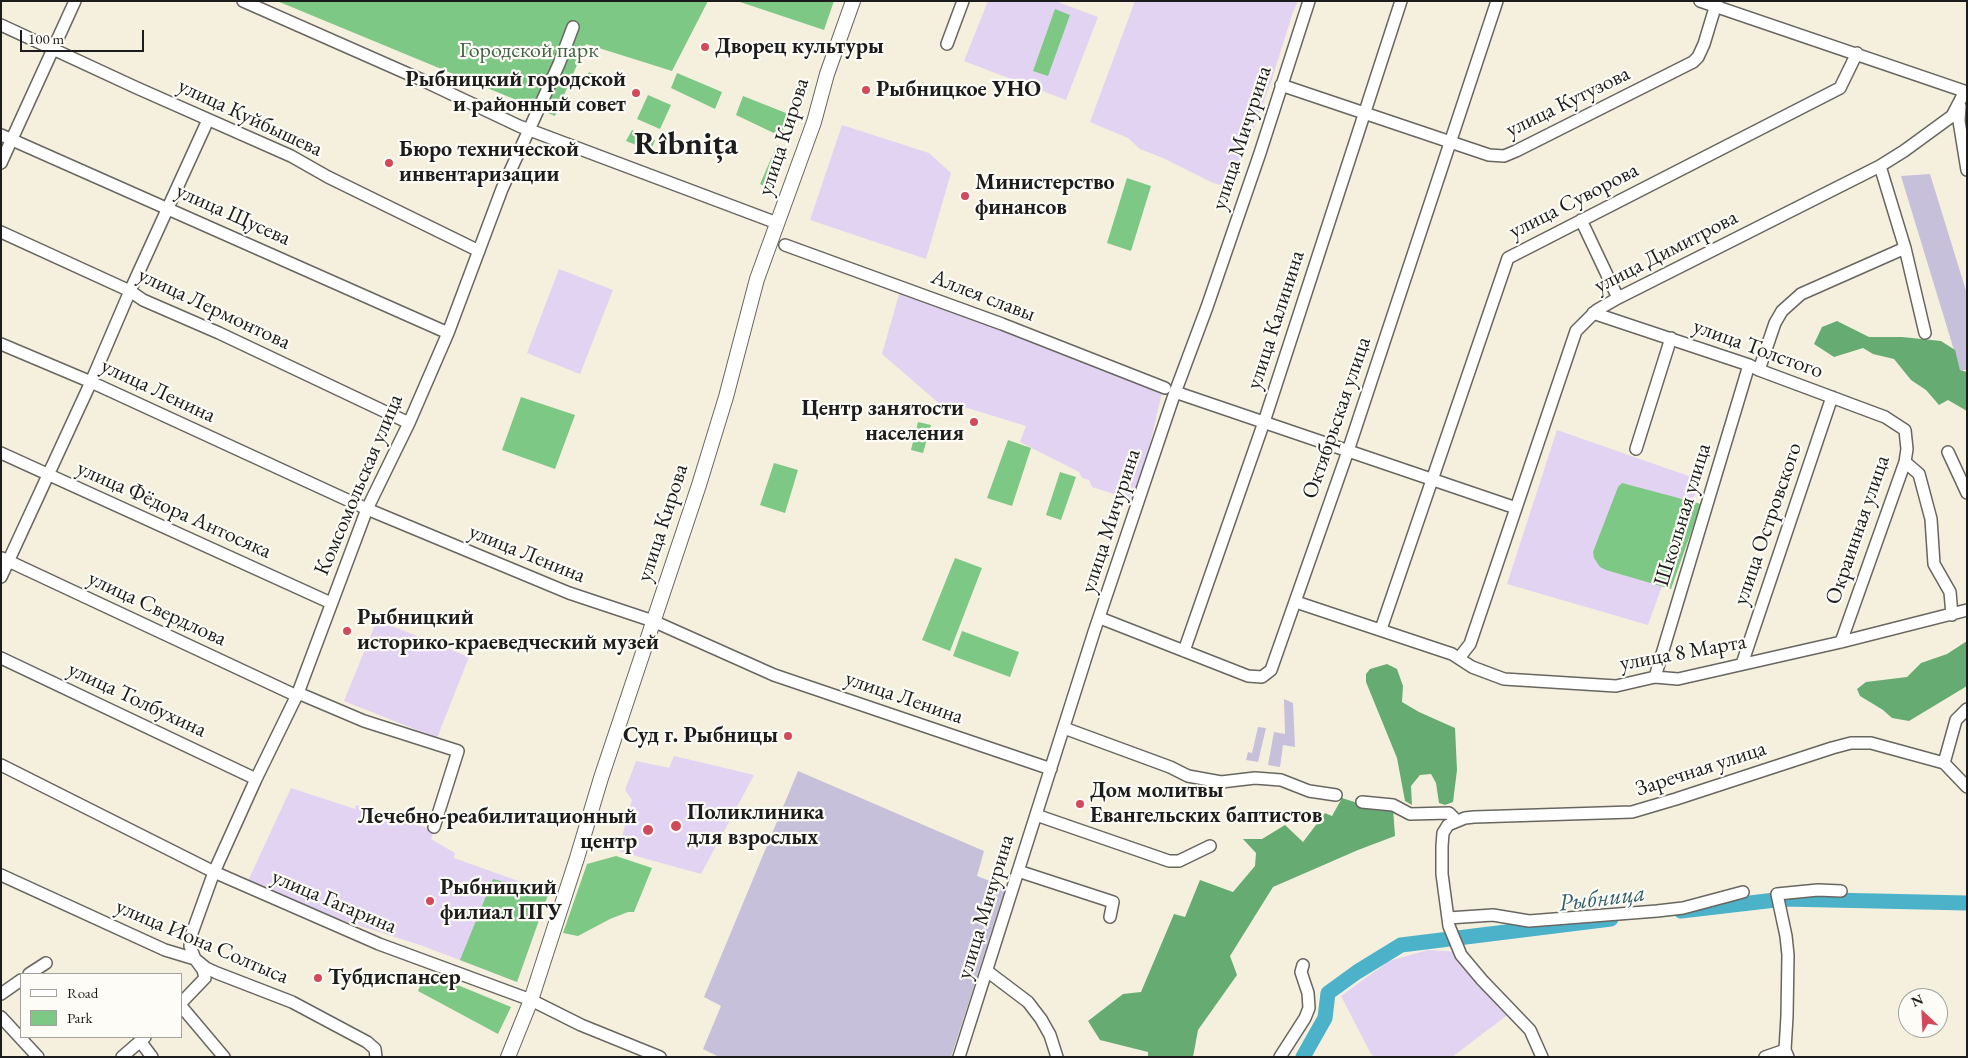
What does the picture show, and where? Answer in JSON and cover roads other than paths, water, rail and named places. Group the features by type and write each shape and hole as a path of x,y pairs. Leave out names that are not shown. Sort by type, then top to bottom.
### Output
{"main road":[{"name":"улица Кирова","path":"508,1057 531,1000 578,858 601,778 699,485 726,397 757,279 811,131 827,74 853,1"}],"street":[{"path":"1,163 6,137 53,50 75,1"},
{"path":"243,1 413,76 528,130 777,223"},
{"path":"947,44 963,1"},
{"name":"улица Мичурина","path":"959,1057 1100,618 1170,390 1260,153 1309,1"},
{"name":"улица Калинина","path":"1184,651 1264,422 1402,1"},
{"name":"Октябрьская улица","path":"1100,618 1248,676 1257,678 1265,676 1271,670 1348,451 1497,1"},
{"path":"1700,1 1716,4 1966,90 1959,115 1967,170"},
{"name":"улица Кутузова","path":"1281,85 1366,112 1489,155 1504,156 1693,62 1698,57 1704,44 1716,4"},
{"name":"улица Куйбышева","path":"1,25 290,156 328,177 479,251"},
{"name":"Комсомольская улица","path":"205,978 204,970 195,959 190,946 192,933 214,872 297,694 367,509 448,333 502,188 559,64 573,27"},
{"name":"улица Суворова","path":"1381,629 1508,258 1840,88 1857,54"},
{"name":"улица Димитрова","path":"1459,658 1470,644 1576,331 1593,313 1618,298 1880,166 1952,116 1966,90"},
{"path":"1,577 5,559 91,382 208,120"},
{"name":"улица Щусева","path":"6,137 448,333"},
{"path":"1880,166 1905,248 1925,333"},
{"path":"1581,220 1618,298"},
{"name":"улица Лермонтова","path":"1,232 130,291 143,300 219,332 408,423"},
{"name":"Аллея славы","path":"786,244 1002,324 1170,390 1516,508"},
{"name":"Школьная улица","path":"1656,677 1754,368 1782,311 1801,294 1905,248"},
{"name":"улица Толстого","path":"1593,313 1671,338 1832,397 1885,417 1905,430"},
{"path":"1636,449 1671,338"},
{"name":"улица Ленина","path":"1,344 91,382 367,509 569,593 653,620 774,675 1051,770"},
{"name":"улица Островского","path":"1742,664 1832,397"},
{"name":"Окраинная улица","path":"1841,642 1905,462 1907,450 1905,430"},
{"path":"1948,452 1967,493"},
{"name":"улица Фёдора Антосяка","path":"1,453 331,602"},
{"path":"1905,462 1919,474 1930,519 1934,564 1950,592 1952,614"},
{"name":"улица Свердлова","path":"5,559 297,694 364,721 458,750 434,827"},
{"name":"улица 8 Марта","path":"1296,602 1381,629 1459,658 1472,668 1504,679 1616,686 1656,677 1678,679 1841,642 1967,610"},
{"name":"улица Толбухина","path":"1,658 256,779"},
{"path":"1967,709 1956,720 1944,763 1967,787"},
{"path":"1064,728 1170,767 1188,776 1220,782 1255,778 1280,780 1309,791 1336,795"},
{"name":"Заречная улица","path":"1461,819 1632,812 1851,743 1871,743 1944,763"},
{"name":"улица Гагарина","path":"1,765 214,872 379,944 531,1000 581,1025 660,1057"},
{"path":"1362,802 1393,805 1410,814 1449,813 1461,819"},
{"path":"1036,815 1169,861 1178,861 1210,846"},
{"path":"1461,819 1448,825 1443,832 1442,874 1448,922 1461,955 1530,1030 1542,1057"},
{"path":"1018,871 1113,902 1110,917"},
{"name":"улица Иона Солтыса","path":"1,876 165,950 195,959 206,968 217,973 292,1002 368,1042 375,1050 376,1057"},
{"path":"1765,1057 1786,1053 1788,955 1777,894 1818,890 1840,891"},
{"path":"1448,922 1493,915 1530,921 1657,911 1682,908 1743,892"},
{"path":"31,973 46,963"},
{"path":"1280,1057 1305,1018 1309,1008 1308,993 1301,972 1303,965"},
{"path":"987,971 1028,1002 1041,1019 1050,1036 1057,1057"},
{"path":"182,1001 205,978 217,973"},
{"path":"1,994 20,981"},
{"path":"182,1007 224,1057"},
{"path":"1,1016 20,1037"},
{"path":"21,1038 38,1057"},
{"path":"122,1057 142,1039 152,1057"}],"waterway":[{"name":"Рыбница","path":"1681,911 1784,899 1967,903"},
{"name":"Рыбница","path":"1303,1057 1325,1018 1328,993 1357,972 1401,945 1611,919"}],"place":[{"name":"Дворец культуры","path":"705,47"},
{"name":"Рыбницкое УНО","path":"866,90"},
{"name":"Рыбницкий городской и районный совет","path":"636,93"},
{"name":"Бюро технической инвентаризации","path":"389,163"},
{"name":"Министерство финансов","path":"965,196"},
{"name":"Центр занятости населения","path":"974,422"},
{"name":"Рыбницкий историко-краеведческий музей","path":"347,631"},
{"name":"Суд г. Рыбницы","path":"788,736"},
{"name":"Дом молитвы Евангельских баптистов","path":"1080,804"},
{"name":"Поликлиника для взрослых","path":"676,826"},
{"name":"Лечебно-реабилитационный центр","path":"648,830"},
{"name":"Рыбницкий филиал ПГУ","path":"430,901"},
{"name":"Тубдиспансер","path":"318,978"}],"district":[{"name":"Rîbnița","path":"686,145"}],"park label":[{"name":"Городской парк","path":"529,51"}]}
